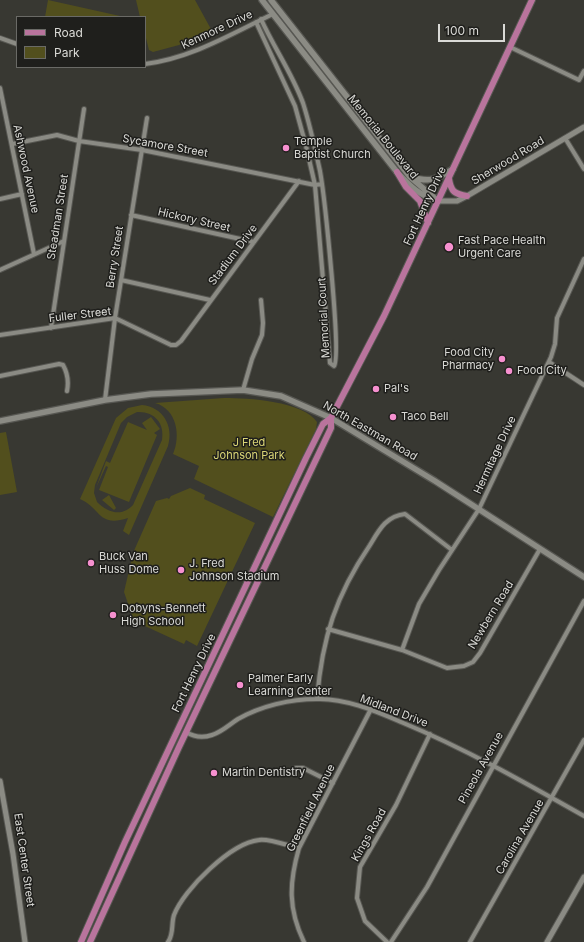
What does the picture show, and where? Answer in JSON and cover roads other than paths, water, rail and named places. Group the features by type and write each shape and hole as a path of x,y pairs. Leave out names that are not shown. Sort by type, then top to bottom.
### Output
{"main road":[{"name":"Memorial Boulevard","path":"262,0 397,172 415,190 426,198 438,201"},
{"name":"Memorial Boulevard","path":"271,0 410,177 438,201"},
{"name":"Fort Henry Drive","path":"81,942 125,842 306,458 323,424 331,418 384,316 532,0"},
{"path":"273,14 279,10"},
{"path":"312,64 318,59"},
{"path":"410,177 426,182 432,181 453,169"},
{"path":"397,172 406,187 420,201 428,223"},
{"path":"449,179 452,191 459,195 467,196"},
{"name":"North Eastman Road","path":"0,421 105,400 151,394 243,390 281,396 331,418 584,577"},
{"name":"Fort Henry Drive","path":"90,942 186,732 331,428 331,418"}],"street":[{"name":"Kenmore Drive","path":"146,64 167,62 202,49 273,14"},
{"name":"Memorial Court","path":"256,22 295,106 306,146 314,185 330,363 334,366 337,358 334,300 322,184 312,136 303,104 289,70 271,42 261,19"},
{"path":"0,38 16,44"},
{"path":"510,47 579,80 584,71"},
{"name":"Ashwood Avenue","path":"0,88 34,254"},
{"path":"295,106 303,104"},
{"name":"Steadman Street","path":"51,328 84,108"},
{"name":"Berry Street","path":"105,400 115,318 147,118"},
{"name":"Sherwood Road","path":"438,201 457,201 467,196 584,127"},
{"name":"Sycamore Street","path":"12,144 57,135 79,141 142,150 314,185"},
{"path":"565,138 584,169"},
{"name":"Stadium Drive","path":"180,341 299,181"},
{"path":"314,185 322,184"},
{"path":"0,199 22,194"},
{"name":"Hickory Street","path":"131,215 254,242"},
{"path":"0,270 64,241"},
{"name":"Hermitage Drive","path":"402,650 419,604 452,550 479,510 549,362 555,344 557,318 584,259"},
{"path":"121,280 210,300"},
{"path":"243,390 252,359 262,335 263,322 261,300"},
{"path":"324,301 334,300"},
{"name":"Fuller Street","path":"0,335 115,318 171,345 176,345 180,341"},
{"path":"549,362 584,385"},
{"path":"0,376 59,364 63,365 69,381 67,391"},
{"path":"317,699 320,664 328,629 348,579 388,520 405,514 452,550"},
{"name":"Newbern Road","path":"328,629 402,650 447,668 464,666 473,662 480,653 540,549"},
{"name":"Pineola Avenue","path":"391,942 427,887 584,601"},
{"name":"Midland Drive","path":"186,732 193,736 204,737 213,735 239,719 282,703 317,699 339,701 371,709 430,734 493,765 584,816"},
{"name":"Greenfield Avenue","path":"304,942 298,930 293,909 291,889 292,872 299,848 371,709"},
{"name":"Kings Road","path":"387,942 365,921 357,898 360,867 396,805 430,734"},
{"name":"Carolina Avenue","path":"470,942 584,740"},
{"path":"296,768 303,768 333,782"},
{"name":"East Center Street","path":"0,781 13,854 25,942"},
{"path":"171,941 174,916 192,886 233,850 260,839 299,848"},
{"path":"547,942 584,877"}],"place":[{"name":"Temple Baptist Church","path":"286,148"},
{"name":"Fast Pace Health Urgent Care","path":"449,247"},
{"name":"Food City Pharmacy","path":"502,359"},
{"name":"Food City","path":"509,371"},
{"name":"Pal's","path":"376,389"},
{"name":"Taco Bell","path":"393,417"},
{"name":"Buck Van Huss Dome","path":"91,563"},
{"name":"J. Fred Johnson Stadium","path":"181,570"},
{"name":"Dobyns-Bennett High School","path":"113,615"},
{"name":"Palmer Early Learning Center","path":"240,685"},
{"name":"Martin Dentistry","path":"214,773"}],"park label":[{"name":"J Fred Johnson Park","path":"249,449"}]}
